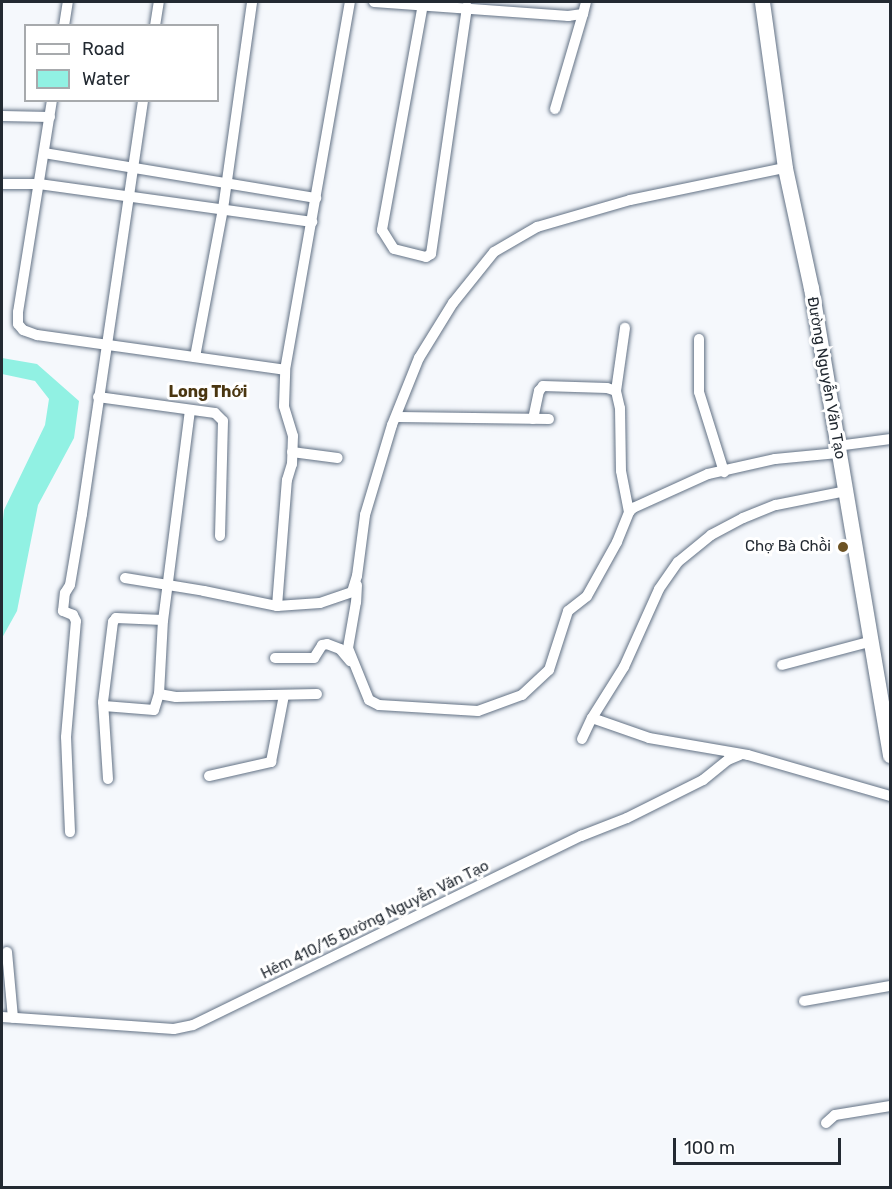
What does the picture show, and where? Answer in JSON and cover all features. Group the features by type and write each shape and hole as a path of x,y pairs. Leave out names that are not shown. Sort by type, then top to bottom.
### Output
{"main road":[{"name":"Đường Nguyễn Văn Tạo","path":"762,2 785,168 811,288 891,754"}],"street":[{"path":"64,24 68,2"},
{"path":"155,24 159,2"},
{"path":"195,357 223,209 252,2"},
{"path":"277,606 287,480 293,436 284,406 285,370 350,2"},
{"path":"374,2 568,16 583,14"},
{"path":"555,109 586,2"},
{"path":"423,4 382,230 394,249 426,258 431,254 467,7"},
{"path":"52,102 18,324 23,330 37,335 285,370"},
{"path":"69,832 66,737 76,621 73,615 63,611 78,537 142,102"},
{"path":"2,116 50,117"},
{"path":"44,153 316,198"},
{"path":"625,328 616,391 620,408 621,471 629,512 617,542 587,596 568,611 549,670 522,695 478,711 379,705 367,697 348,648 350,625 357,602 356,582 365,515 392,425 398,417 419,357 453,303 494,252 537,227 630,200 785,168"},
{"path":"2,184 39,183 312,222"},
{"path":"699,339 699,392 724,472"},
{"path":"533,419 539,391 543,386 607,388 616,391"},
{"path":"98,397 215,413 223,421 220,536"},
{"path":"104,706 154,710 159,694 163,620 190,410"},
{"path":"398,417 549,419"},
{"path":"629,512 708,474 775,459 891,439"},
{"path":"292,452 338,458"},
{"path":"582,739 592,718 624,667 659,590 678,562 692,549 728,525 776,505 846,491"},
{"path":"125,578 277,606 320,603 352,592 356,582"},
{"path":"108,779 104,706 112,625 116,618 163,620"},
{"path":"782,665 872,641"},
{"path":"275,658 314,658 322,645 327,644 340,649 354,665"},
{"path":"159,694 176,697 317,694"},
{"path":"209,776 271,762 284,695"},
{"path":"592,718 649,738 740,755 891,796"},
{"name":"Hẻm 410/15 Đường Nguyễn Văn Tạo","path":"7,1018 174,1029 193,1025 571,841 627,818 703,780 728,760 740,755"},
{"path":"7,952 7,1018"},
{"path":"804,1001 891,986"},
{"path":"826,1123 835,1115 891,1106"}],"water":[{"path":"2,358 37,364 79,401 74,438 38,505 17,611 2,638 4,510 45,425 49,399 35,381 2,374"}],"place":[{"name":"Chợ Bà Chồi","path":"843,547"}],"district":[{"name":"Long Thới","path":"208,392"}]}
